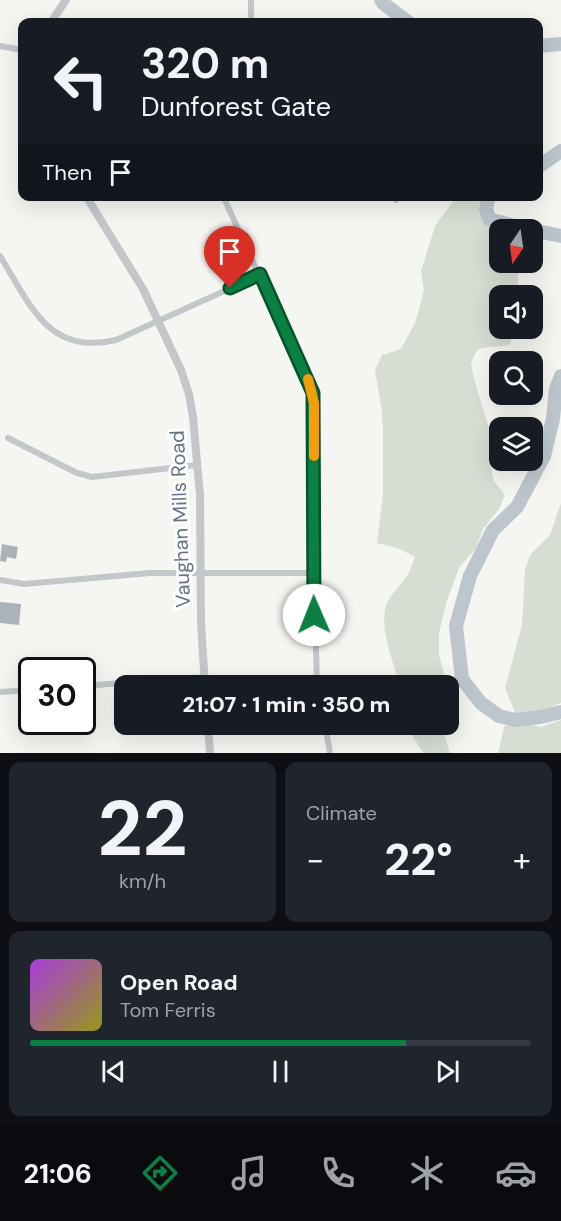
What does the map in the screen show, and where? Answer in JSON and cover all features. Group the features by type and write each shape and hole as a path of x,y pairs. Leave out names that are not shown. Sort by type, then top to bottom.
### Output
{"street":[{"path":"54,18 66,0"},
{"path":"250,0 251,18"},
{"path":"0,46 18,49"},
{"name":"Vaughan Mills Road","path":"89,201 137,278 181,370 189,394 201,509 200,616 205,675"},
{"path":"225,201 313,393 317,675"},
{"path":"0,256 39,319 63,337 75,342 102,344 159,321 260,274"},
{"path":"8,438 77,473 92,477 197,465"},
{"path":"0,580 24,584 150,573 314,573"},
{"path":"96,685 114,685"},
{"path":"0,692 18,691"},
{"path":"209,735 210,753"},
{"path":"327,735 330,753"}],"shaded area":[{"path":"453,201 483,201 483,212 491,219 489,219 489,273 518,273 518,285 489,285 489,339 512,339 510,345 477,350 471,363 489,428 489,471 492,471 494,481 505,495 499,509 483,529 476,548 459,568 447,600 439,633 439,655 444,675 396,675 386,636 384,616 388,602 408,574 415,557 400,549 377,543 383,495 383,435 382,412 375,370 382,355 401,349 415,323 424,291 421,271 435,226"},
{"path":"561,503 561,703 516,715 505,688 522,625 525,570 530,555 550,535"},
{"path":"561,720 561,753 498,753 504,727 513,721 541,727"},
{"path":"412,735 444,735 450,753 423,753"}],"building":[{"path":"2,544 18,547 16,559 7,557 6,562 0,561"},
{"path":"0,602 21,604 19,625 0,623"}],"waterway":[{"path":"381,0 403,18"},
{"path":"543,46 561,44"},
{"path":"543,164 561,151"},
{"path":"488,201 486,209 489,219"},
{"path":"543,232 561,236"},
{"path":"561,376 556,389 553,419 544,456 517,507 493,530 470,576 456,626 462,679 481,703 499,716 516,720 561,712"}],"slow traffic":[{"path":"308,379 314,403 314,456"}],"route":[{"path":"230,288 260,274 313,393 314,615"}]}
